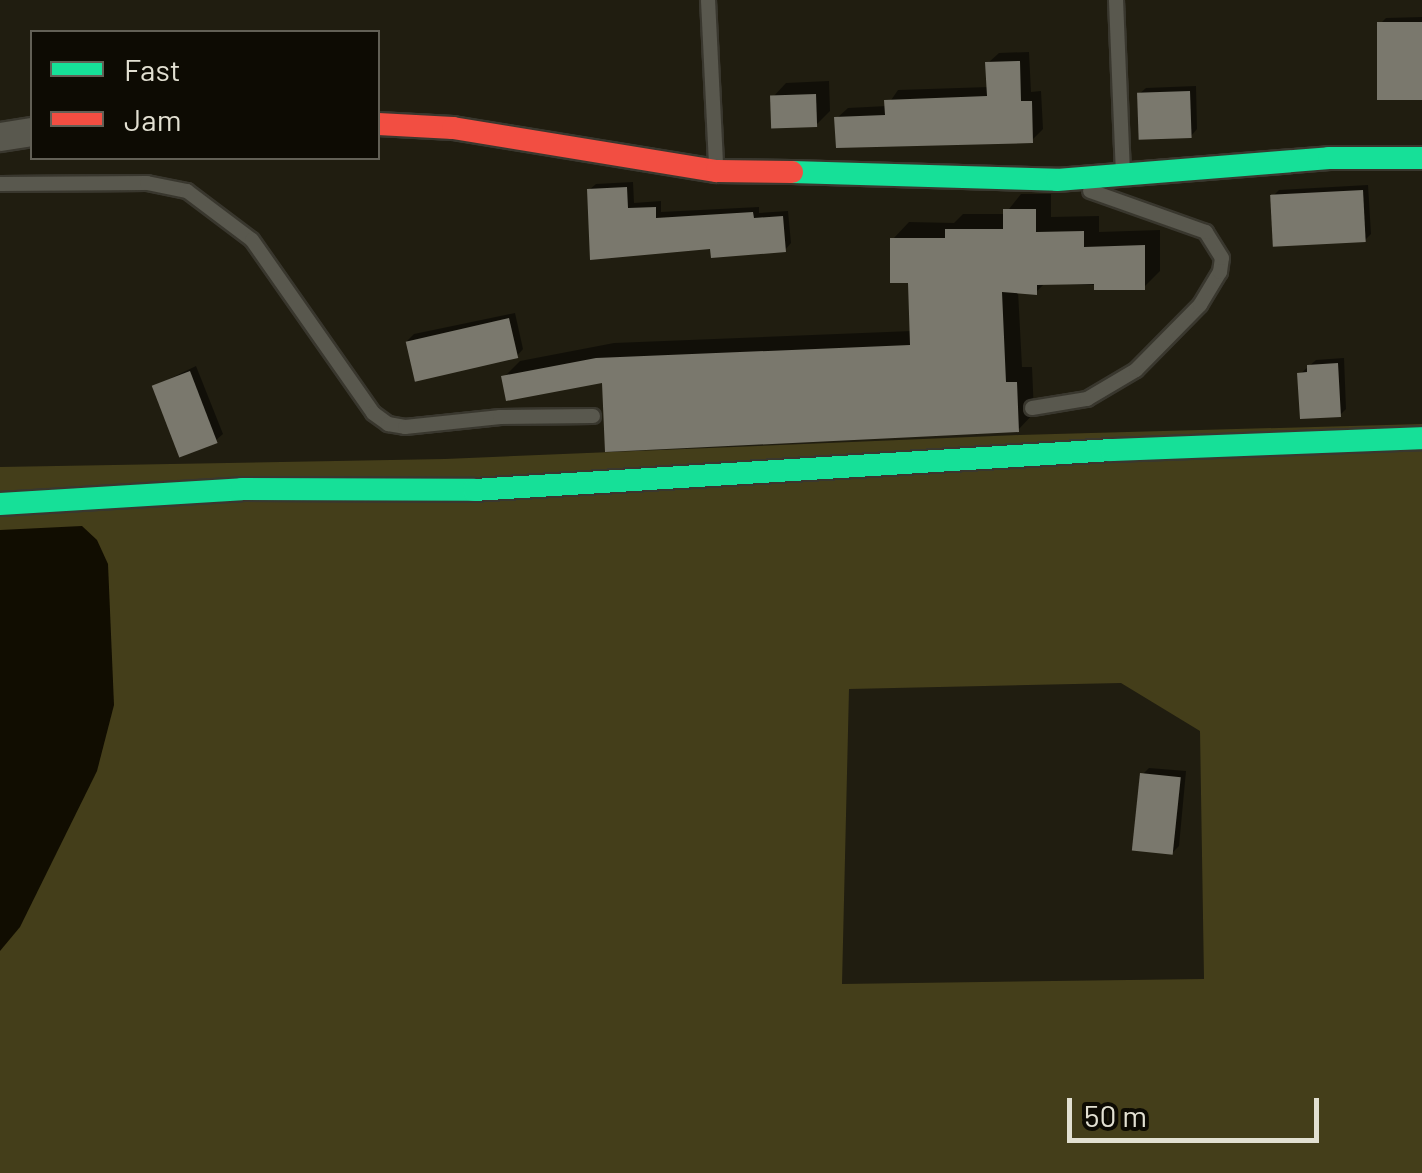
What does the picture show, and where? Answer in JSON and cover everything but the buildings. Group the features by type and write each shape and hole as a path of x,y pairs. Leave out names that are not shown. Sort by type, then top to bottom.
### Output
{"street":[{"path":"380,124 454,128 716,171 1056,180 1123,171 1329,158 1422,158"},
{"path":"0,137 30,132"},
{"path":"0,504 242,489 474,490 1092,451 1422,438"}],"lane":[{"path":"708,0 716,171"},
{"path":"1116,0 1123,171"},
{"path":"1032,408 1087,398 1136,370 1213,289 1222,258 1216,244 1194,225 1056,180"},
{"path":"0,184 147,183 187,192 252,240 373,413 388,424 404,427 500,417 593,416"}],"shaded area":[{"path":"1422,424 1422,1173 0,1173 0,467 445,459 1019,435","holes":["1121,683 1200,731 1204,979 842,984 849,689"]},
{"path":"82,526 97,540 108,564 114,705 97,771 20,927 0,951 0,530"}],"traffic: fast":[{"path":"792,172 1057,180 1329,158 1422,158"},
{"path":"0,504 242,489 474,490 1111,450 1422,438"}],"traffic: jam":[{"path":"380,124 453,128 717,171 792,172"}]}
